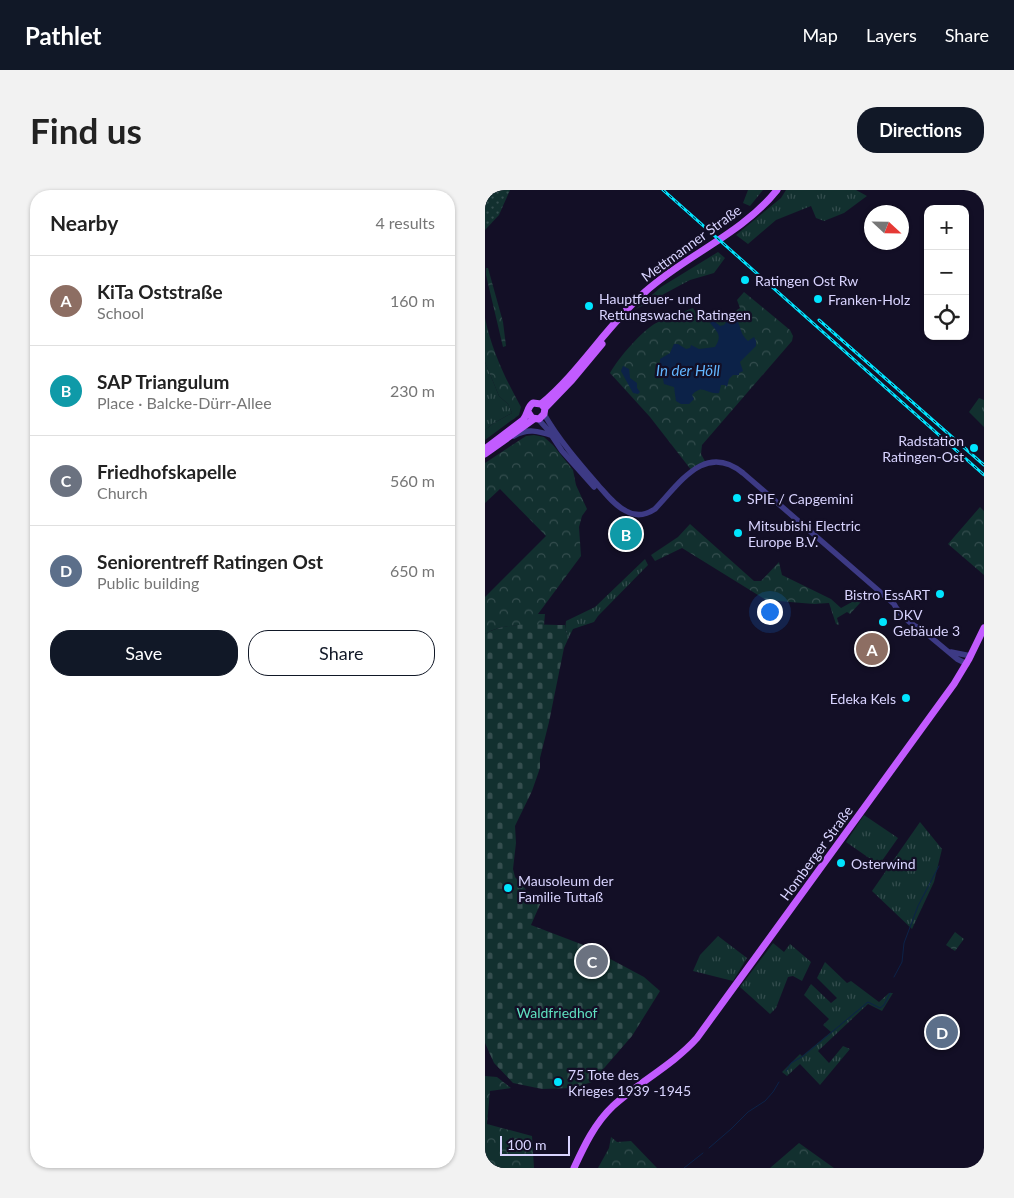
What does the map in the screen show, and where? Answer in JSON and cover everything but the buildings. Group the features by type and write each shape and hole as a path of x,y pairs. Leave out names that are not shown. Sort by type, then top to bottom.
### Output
{"main road":[{"name":"Mettmanner Straße","path":"543,409 558,388 643,294 656,282 740,224 765,204 777,190"},
{"name":"Mettmanner Straße","path":"543,409 588,362 621,317"},
{"path":"536,403 543,409 536,419 487,451 523,420 531,405 536,403"},
{"path":"528,412 531,417 536,419"},
{"name":"Homberger Straße","path":"573,1168 584,1146 603,1116 612,1106 676,1059 697,1038 954,684 967,664 984,628"}],"street":[{"path":"543,409 568,450 606,495"},
{"path":"536,419 553,436 570,460 598,490 628,512 636,515 645,514 655,509 697,467 711,461 724,462 731,465 743,473 894,604 916,627 967,664"},
{"path":"487,451 525,431 535,431 553,436"},
{"path":"951,652 971,656"}],"green space":[{"path":"485,190 510,190 499,215 485,230"},
{"path":"748,190 763,190 750,206 743,203"},
{"path":"786,190 856,190 867,196 844,213 824,221 816,218 811,206 776,220 748,244 736,235 781,198"},
{"path":"718,252 725,258 714,273 690,280 636,309 661,287"},
{"path":"486,268 488,268 503,322 506,346 503,347 486,275"},
{"path":"744,292 790,330 793,336 792,341 702,445 701,454 706,463 692,471 650,417 610,373 631,345 656,323 693,308 699,319 720,313 733,313 740,308 737,300"},
{"path":"485,318 491,342 521,407 519,415 485,440 485,430 512,413 508,404 499,396 485,362"},
{"path":"485,362 499,396 508,404 512,413 485,430"},
{"path":"979,398 984,400 984,427 969,412"},
{"path":"526,436 544,437 553,445 573,470 576,485 587,509 582,516 579,527 581,556 538,614 545,614 544,625 521,625 499,628 485,634 485,597 546,536 500,489 485,503 485,463"},
{"path":"980,507 984,511 984,575 948,544"},
{"path":"690,524 754,581 761,581 779,562 782,575 831,599 841,608 852,602 858,595 861,596 866,590 869,593 850,614 847,612 837,618 839,625 836,624 829,603 814,604 766,600 682,548 655,561 651,555 678,537"},
{"path":"645,559 648,565 594,622 573,629 569,637 565,630 566,621 595,607"},
{"name":"Waldfriedhof","path":"513,625 565,625 565,630 569,637 564,648 540,758 540,768 532,791 515,826 516,843 513,869 515,877 528,892 542,900 531,925 586,946 644,977 660,991 632,1036 592,1082 573,1088 542,1089 513,1083 494,1063 485,1043 485,634"},
{"path":"864,815 898,838 879,865 846,842"},
{"path":"920,822 942,849 934,882 912,929 872,891"},
{"path":"955,932 964,939 955,951 946,945"},
{"path":"718,936 747,958 733,981 693,971 700,955"},
{"path":"773,943 784,952 790,944 811,962 802,981 793,976 788,977 776,1008 770,1014 740,987"},
{"path":"825,962 847,983 851,981 879,1002 889,993 893,993 882,1011 868,1004 818,1051 829,1063 843,1046 850,1049 820,1085 800,1064 787,1076 782,1072 800,1054 802,1056 831,1032 823,1025 829,1019 804,995 811,984 831,1003 837,998 817,978"},
{"path":"485,1076 497,1077 511,1088 490,1091 487,1124 532,1136 534,1168 485,1168"},
{"path":"611,1137 617,1142 631,1141 657,1168 598,1168 609,1148"},
{"path":"799,1143 834,1168 770,1168"}],"water":[{"name":"In der Höll","path":"713,320 720,326 724,325 728,320 738,322 748,341 754,337 756,346 740,362 743,371 729,379 727,387 721,385 719,393 699,390 692,395 694,399 689,404 681,404 676,401 674,387 664,384 664,376 660,369 660,359 670,353 674,344 678,344 686,349 690,348 691,345 699,349 715,347 719,337 717,331 710,323"},
{"path":"623,366 629,369 630,378 637,383 637,388 640,392 638,394 633,393 621,371"}],"waterway":[{"path":"894,977 902,962 904,943 918,906 939,866"},
{"path":"786,1071 791,1063 803,1056 868,1002 880,1008 884,1005 890,993"},
{"path":"709,1148 748,1112 765,1101 779,1082"},
{"path":"684,1168 703,1153"}],"railway":[{"path":"663,190 984,475"},
{"path":"819,320 984,465"}],"place":[{"name":"Ratingen Ost Rw","path":"745,280"},
{"name":"Franken-Holz","path":"818,299"},
{"name":"Hauptfeuer- und Rettungswache Ratingen","path":"589,306"},
{"name":"Radstation Ratingen-Ost","path":"974,448"},
{"name":"SPIE / Capgemini","path":"737,498"},
{"name":"Mitsubishi Electric Europe B.V.","path":"738,533"},
{"name":"SAP Triangulum","path":"626,534"},
{"name":"Bistro EssART","path":"940,594"},
{"name":"DKV Gebäude 3","path":"883,622"},
{"name":"KiTa Oststraße","path":"872,649"},
{"name":"Edeka Kels","path":"906,698"},
{"name":"Osterwind","path":"841,863"},
{"name":"Mausoleum der Familie Tuttaß","path":"508,888"},
{"name":"Friedhofskapelle","path":"592,961"},
{"name":"Seniorentreff Ratingen Ost","path":"942,1032"},
{"name":"75 Tote des Krieges 1939 -1945","path":"558,1082"}]}
